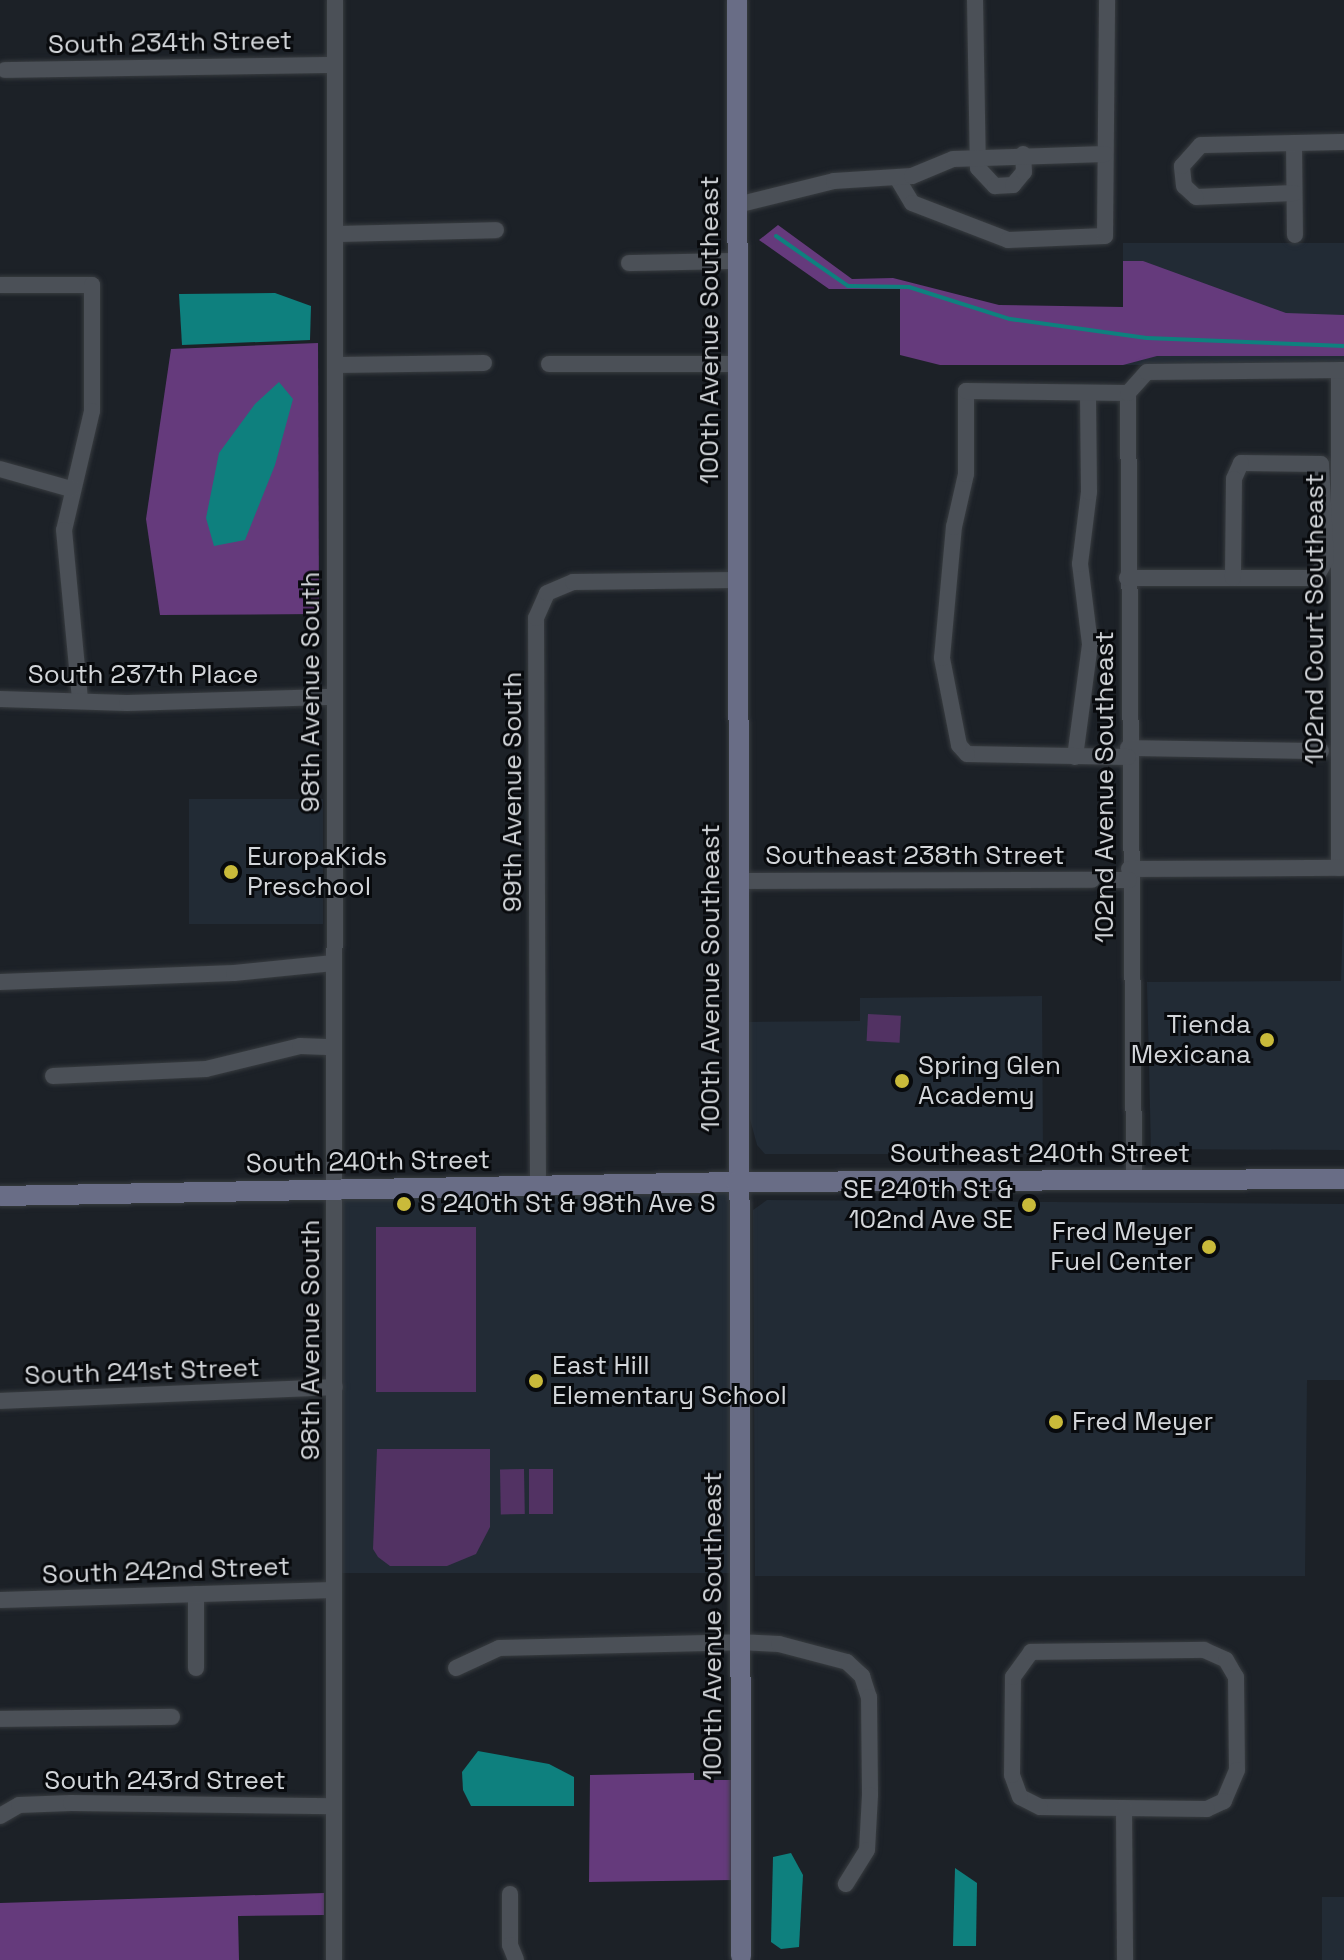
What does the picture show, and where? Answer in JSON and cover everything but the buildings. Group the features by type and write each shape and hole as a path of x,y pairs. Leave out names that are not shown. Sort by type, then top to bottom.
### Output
{"street":[{"name":"98th Avenue South","path":"334,1960 335,0"},
{"name":"100th Avenue Southeast","path":"737,0 735,580 739,881 736,1182 741,1959"},
{"path":"975,0 975,157 988,182 1004,187 1024,172 1023,154"},
{"path":"897,178 912,203 1008,240 1105,236 1107,0"},
{"name":"South 234th Street","path":"5,70 335,65"},
{"path":"975,134 997,156"},
{"path":"1294,193 1196,197 1181,174 1187,154 1201,145 1344,142"},
{"path":"1294,143 1295,235"},
{"path":"737,205 834,181 897,178 935,164 975,157 1105,154"},
{"path":"336,234 496,230"},
{"path":"629,263 736,261"},
{"path":"0,285 92,285 92,411 71,489 64,530 80,699"},
{"path":"337,365 484,363"},
{"path":"549,364 735,364"},
{"path":"1321,751 1128,753 1075,757 967,754 959,745 942,658 954,527 966,474 966,391 1128,393 1147,372 1341,370"},
{"name":"102nd Court Southeast","path":"1341,370 1342,868"},
{"path":"1075,757 1090,644 1080,564 1089,492 1088,393"},
{"name":"102nd Avenue Southeast","path":"1128,393 1128,753 1134,1180"},
{"name":"102nd Court Southeast","path":"1250,461 1316,462 1324,471 1326,560 1321,572 1308,578 1233,578 1235,471 1250,461"},
{"path":"0,469 71,489"},
{"path":"1127,578 1233,578"},
{"name":"99th Avenue South","path":"538,1185 536,618 547,593 573,582 735,580"},
{"name":"South 237th Place","path":"0,699 80,699 127,703 335,697"},
{"path":"1110,880 1129,874 1342,868"},
{"name":"Southeast 238th Street","path":"739,881 1092,880"},
{"path":"0,982 234,973 334,963"},
{"path":"53,1076 206,1069 300,1046 333,1047"},
{"name":"Southeast 240th Street","path":"736,1182 1344,1179"},
{"name":"South 240th Street","path":"0,1196 736,1182"},
{"name":"South 241st Street","path":"0,1401 335,1387"},
{"name":"South 242nd Street","path":"0,1600 334,1590"},
{"path":"196,1594 196,1668"},
{"path":"456,1668 499,1648 739,1642 827,1655 858,1671 869,1697 868,1843 863,1864 846,1884"},
{"path":"1189,1650 1226,1660 1236,1677 1237,1770 1230,1792 1207,1809 1124,1808 1040,1807 1020,1797 1012,1775 1013,1677 1021,1660 1042,1651 1189,1650"},
{"path":"0,1719 172,1717"},
{"name":"South 243rd Street","path":"0,1816 19,1805 334,1806"},
{"path":"1124,1808 1125,1960"},
{"path":"510,1894 516,1960"}],"shaded area":[{"path":"778,225 852,279 893,278 999,305 1123,307 1123,261 1143,261 1286,313 1344,315 1344,356 1157,356 1123,365 940,365 900,355 900,289 829,289 759,240"},
{"path":"1123,243 1344,243 1344,365 1123,365"},
{"path":"275,293 311,306 310,340 182,345 179,294"},
{"path":"318,343 319,614 160,615 146,519 171,349"},
{"path":"279,382 293,399 275,465 245,540 214,546 206,518 219,453 255,404"},
{"path":"189,799 323,799 323,924 189,924"},
{"path":"1344,882 1344,1150 1151,1149 1147,982 1341,981"},
{"path":"1042,996 1043,1154 765,1154 757,1145 750,1119 747,1022 860,1021 860,998"},
{"path":"868,1014 901,1016 900,1043 867,1041"},
{"name":"East Hill Elementary School","path":"335,1182 736,1182 736,1573 335,1573"},
{"path":"767,1200 1344,1204 1344,1380 1307,1380 1305,1576 755,1576 753,1210"},
{"path":"376,1227 476,1227 476,1392 376,1392"},
{"path":"377,1449 490,1449 490,1527 476,1554 447,1566 390,1566 378,1557 373,1549"},
{"path":"500,1469 524,1469 525,1514 501,1514"},
{"path":"529,1469 553,1469 553,1514 529,1514"},
{"path":"478,1751 549,1764 574,1777 574,1806 471,1806 463,1790 462,1772"},
{"path":"694,1773 694,1780 735,1780 734,1880 589,1882 590,1775"},
{"path":"791,1853 803,1875 799,1947 781,1949 771,1942 773,1857"},
{"path":"955,1868 977,1883 976,1946 953,1946"},
{"path":"324,1893 324,1915 238,1916 239,1960 0,1960 0,1903"},
{"path":"1322,1897 1344,1897 1344,1960 1322,1960"}],"waterway":[{"path":"776,236 848,286 909,287 1010,319 1147,338 1344,346"}],"place":[{"name":"EuropaKids Preschool","path":"231,872"},
{"name":"Tienda Mexicana","path":"1267,1040"},
{"name":"Spring Glen Academy","path":"902,1081"},
{"name":"S 240th St & 98th Ave S","path":"404,1204"},
{"name":"SE 240th St & 102nd Ave SE","path":"1029,1205"},
{"name":"Fred Meyer Fuel Center","path":"1209,1247"},
{"name":"East Hill Elementary School","path":"536,1381"},
{"name":"Fred Meyer","path":"1056,1422"}]}
